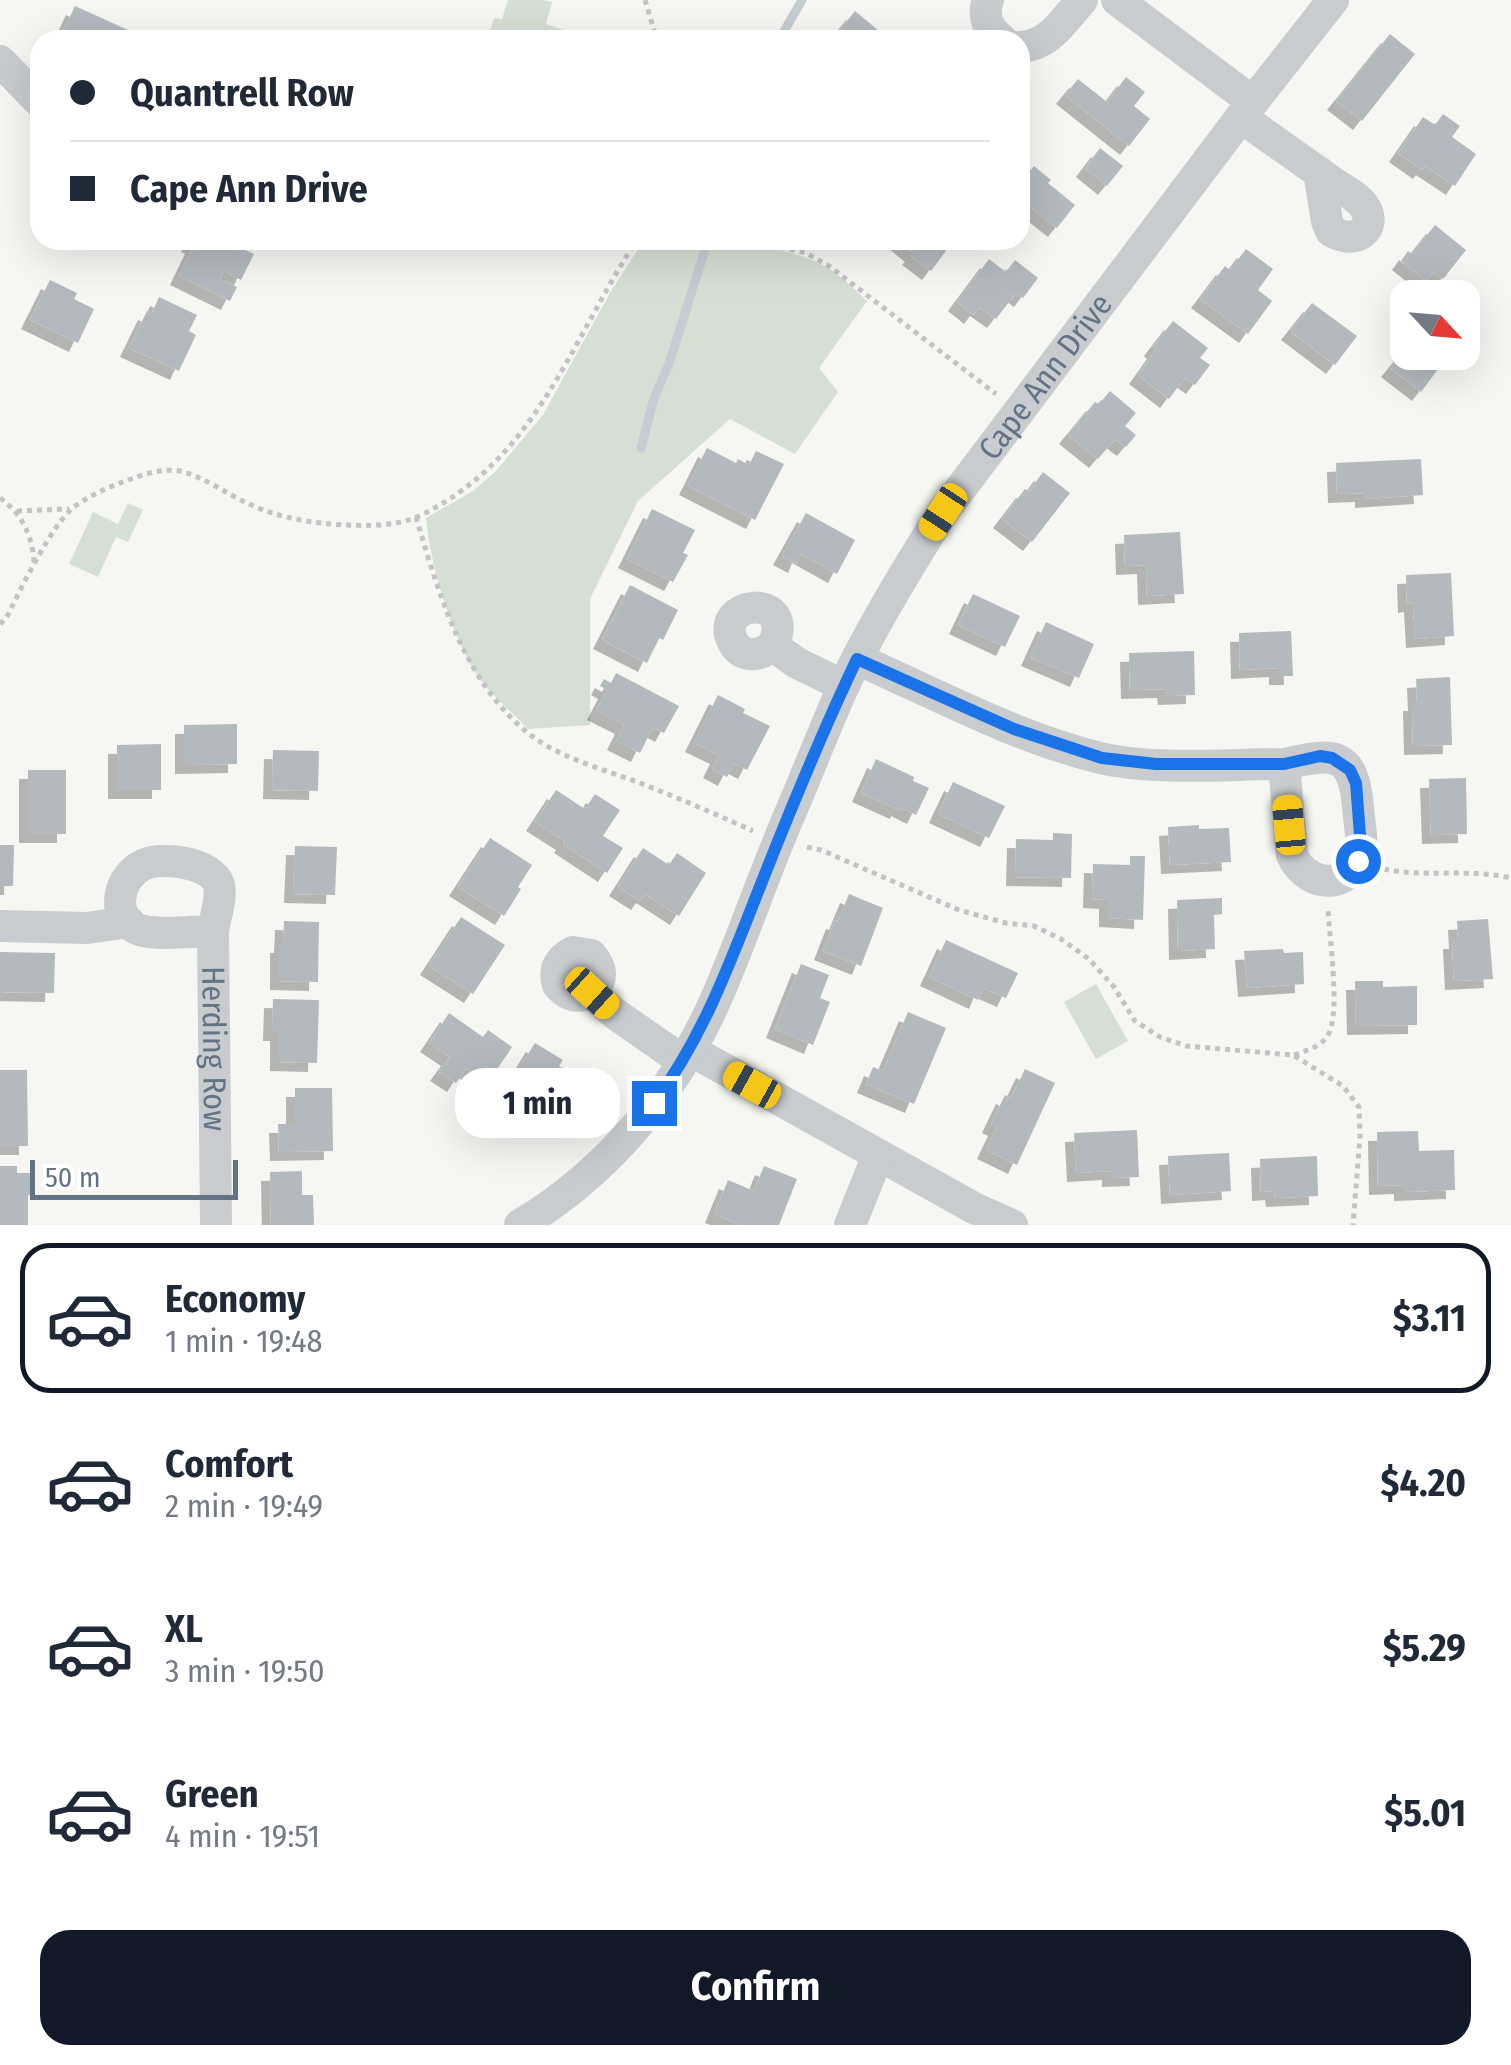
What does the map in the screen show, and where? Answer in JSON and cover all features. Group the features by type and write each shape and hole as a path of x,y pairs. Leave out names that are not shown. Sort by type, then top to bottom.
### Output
{"street":[{"path":"988,0 985,9 992,30"},
{"path":"1030,47 1050,37 1082,0"},
{"path":"1117,0 1318,172"},
{"name":"Cape Ann Drive","path":"520,1225 612,1152 642,1120 686,1055 718,995 850,673 912,561 1018,411 1333,0"},
{"path":"0,61 30,92"},
{"path":"773,646 797,664 850,673 1102,758 1156,764 1284,764 1320,756 1332,758 1350,770 1356,783 1361,848 1358,861 1343,876 1316,881 1296,866 1284,764"},
{"name":"Herding Row","path":"213,931 149,932 135,928 124,916 120,902 128,876 142,865 154,862 190,864 206,868 219,884 213,931 216,1225"},
{"path":"0,926 87,928 129,922"},
{"path":"592,993 627,1023 1012,1225"},
{"path":"850,1225 878,1155"}],"path":[{"path":"646,0 654,30"},
{"path":"0,624 71,509 98,492 150,472 177,470 278,516 320,524 386,524 416,517 445,501 486,471 544,404 631,250"},
{"path":"797,250 830,266 1018,411"},
{"path":"0,498 17,511 33,546 34,565"},
{"path":"17,511 71,509"},
{"path":"416,517 448,617 476,674 529,734 564,754 687,801 778,842 821,850 959,910 1034,926 1089,959 1114,987 1135,1020 1160,1037 1186,1046 1293,1055 1319,1046 1330,1032 1334,1012 1330,880"},
{"path":"1358,861 1404,873 1469,873 1511,878"},
{"path":"1293,1055 1343,1086 1359,1107 1353,1225"}],"shaded area":[{"path":"508,0 544,0 552,2 546,24 564,30 490,30 494,18 502,19"},
{"path":"638,250 779,250 830,269 867,301 819,368 838,392 795,454 730,419 638,501 590,599 590,725 528,729 486,687 466,656 443,598 426,518 473,491 495,472 543,415"},
{"path":"128,503 143,510 128,542 116,537 98,577 69,564 93,512 118,524"},
{"path":"1096,984 1128,1041 1096,1059 1064,1002"}],"building":[{"path":"75,6 128,30 64,30"},
{"path":"855,11 878,30 840,30"},
{"path":"1390,34 1415,54 1362,121 1336,101"},
{"path":"1126,77 1145,92 1134,106 1150,119 1129,146 1065,95 1078,79 1107,102"},
{"path":"1443,114 1460,126 1452,137 1476,154 1455,186 1398,153 1423,117 1435,125"},
{"path":"1100,148 1123,166 1107,186 1085,168"},
{"path":"1034,166 1075,205 1057,228 1030,207 1030,171"},
{"path":"1435,225 1466,250 1443,279 1433,272 1425,280 1401,261 1408,251 1412,254"},
{"path":"1246,249 1273,269 1258,290 1272,301 1248,334 1200,299 1225,266 1230,270"},
{"path":"192,250 245,250 254,254 241,280 224,271 220,279 237,287 230,301 179,276"},
{"path":"910,250 946,251 931,271 911,256 914,253"},
{"path":"989,259 1006,272 1015,260 1038,278 1023,298 1016,293 996,319 979,307 973,315 957,302"},
{"path":"50,280 77,293 74,299 94,309 78,343 30,320"},
{"path":"159,297 197,315 189,331 196,335 179,371 129,348 147,311 152,313"},
{"path":"1312,303 1357,336 1335,365 1290,331"},
{"path":"1173,321 1208,348 1200,358 1210,365 1195,385 1185,378 1169,399 1138,375"},
{"path":"1393,370 1438,370 1421,392"},
{"path":"1110,391 1136,413 1125,426 1136,435 1126,447 1115,439 1098,459 1068,435 1095,402 1099,404"},
{"path":"707,448 736,463 738,459 749,465 756,451 784,464 755,520 688,486"},
{"path":"1421,459 1423,495 1364,499 1364,493 1337,494 1336,463"},
{"path":"1043,472 1070,493 1032,542 1002,519"},
{"path":"652,509 695,530 683,553 688,555 673,582 627,559"},
{"path":"806,513 855,540 837,574 801,554 797,564 782,556"},
{"path":"1180,532 1184,594 1147,596 1146,565 1125,566 1124,535"},
{"path":"1451,573 1454,636 1415,639 1413,603 1407,604 1406,575"},
{"path":"630,585 678,610 647,663 602,640"},
{"path":"973,594 1020,616 1005,647 958,625"},
{"path":"1046,622 1094,644 1079,678 1030,657"},
{"path":"1291,631 1293,676 1278,676 1278,668 1240,670 1239,633"},
{"path":"1194,651 1195,695 1167,696 1166,689 1130,690 1129,653"},
{"path":"616,673 679,706 664,733 653,727 640,753 616,741 624,725 596,711 607,690 600,686 604,679 611,683"},
{"path":"1450,677 1452,745 1413,746 1416,679"},
{"path":"718,695 770,726 747,770 734,763 727,777 712,769 719,755 694,743"},
{"path":"237,724 237,764 184,765 184,725"},
{"path":"161,744 161,790 117,790 117,745"},
{"path":"273,750 319,751 318,791 272,790"},
{"path":"876,759 929,788 916,815 861,793"},
{"path":"28,770 66,770 66,834 28,834"},
{"path":"1466,778 1467,834 1431,835 1429,779"},
{"path":"953,782 1005,806 989,838 938,814"},
{"path":"556,790 585,809 595,794 620,810 603,836 623,848 607,873 535,822"},
{"path":"1199,825 1199,829 1229,828 1231,862 1170,865 1168,827"},
{"path":"1053,833 1072,834 1071,878 1015,877 1016,839 1053,840"},
{"path":"490,838 532,865 504,916 458,887"},
{"path":"0,845 14,845 13,886 0,886"},
{"path":"295,846 337,847 335,895 293,894"},
{"path":"643,848 669,865 677,853 706,873 679,916 645,894 640,901 618,887"},
{"path":"1130,856 1145,856 1143,920 1108,918 1108,900 1092,899 1093,864 1130,865"},
{"path":"849,894 883,908 861,966 823,951"},
{"path":"1222,898 1222,914 1214,915 1215,949 1178,951 1177,900"},
{"path":"461,917 505,945 473,994 429,966"},
{"path":"1488,919 1493,979 1454,981 1452,940 1458,940 1457,921"},
{"path":"284,921 319,922 318,982 279,981 279,944 283,944"},
{"path":"946,940 1018,973 1006,998 983,988 978,1000 929,977"},
{"path":"1283,949 1284,953 1303,952 1304,984 1247,988 1244,951"},
{"path":"0,952 55,953 54,993 0,992"},
{"path":"801,964 829,975 820,998 830,1002 813,1045 775,1029"},
{"path":"1355,981 1383,981 1383,987 1417,986 1417,1025 1356,1026"},
{"path":"273,999 319,1000 317,1063 279,1062 279,1032 272,1032"},
{"path":"908,1012 946,1028 914,1104 866,1084 873,1067 883,1071"},
{"path":"449,1013 483,1037 488,1030 512,1047 488,1083 466,1068 456,1083 439,1072 450,1057 429,1043"},
{"path":"535,1043 563,1060 559,1066 583,1080 557,1122 508,1086"},
{"path":"1025,1069 1055,1083 1017,1165 986,1150 997,1127 991,1124 1005,1095 1011,1098"},
{"path":"0,1070 27,1070 28,1146 0,1146"},
{"path":"295,1088 332,1088 333,1151 279,1152 278,1124 295,1124"},
{"path":"1137,1130 1139,1177 1111,1178 1111,1171 1076,1173 1074,1133"},
{"path":"1418,1131 1419,1151 1454,1150 1455,1190 1403,1192 1403,1185 1378,1186 1377,1132"},
{"path":"1229,1153 1231,1191 1170,1195 1168,1156"},
{"path":"1317,1156 1318,1196 1275,1198 1274,1191 1261,1192 1260,1159"},
{"path":"0,1166 17,1166 17,1173 32,1173 28,1225 0,1225"},
{"path":"764,1166 797,1179 779,1225 741,1225 714,1214 728,1180 754,1191"},
{"path":"302,1171 302,1195 313,1195 314,1225 271,1225 270,1172"}],"waterway":[{"path":"785,30 802,0"},
{"path":"641,448 705,250"}],"route":[{"path":"654,1103 684,1060 718,995 778,842 857,659 1014,729 1102,758 1156,764 1284,764 1320,756 1332,758 1350,770 1356,783 1361,848 1358,861"}]}
